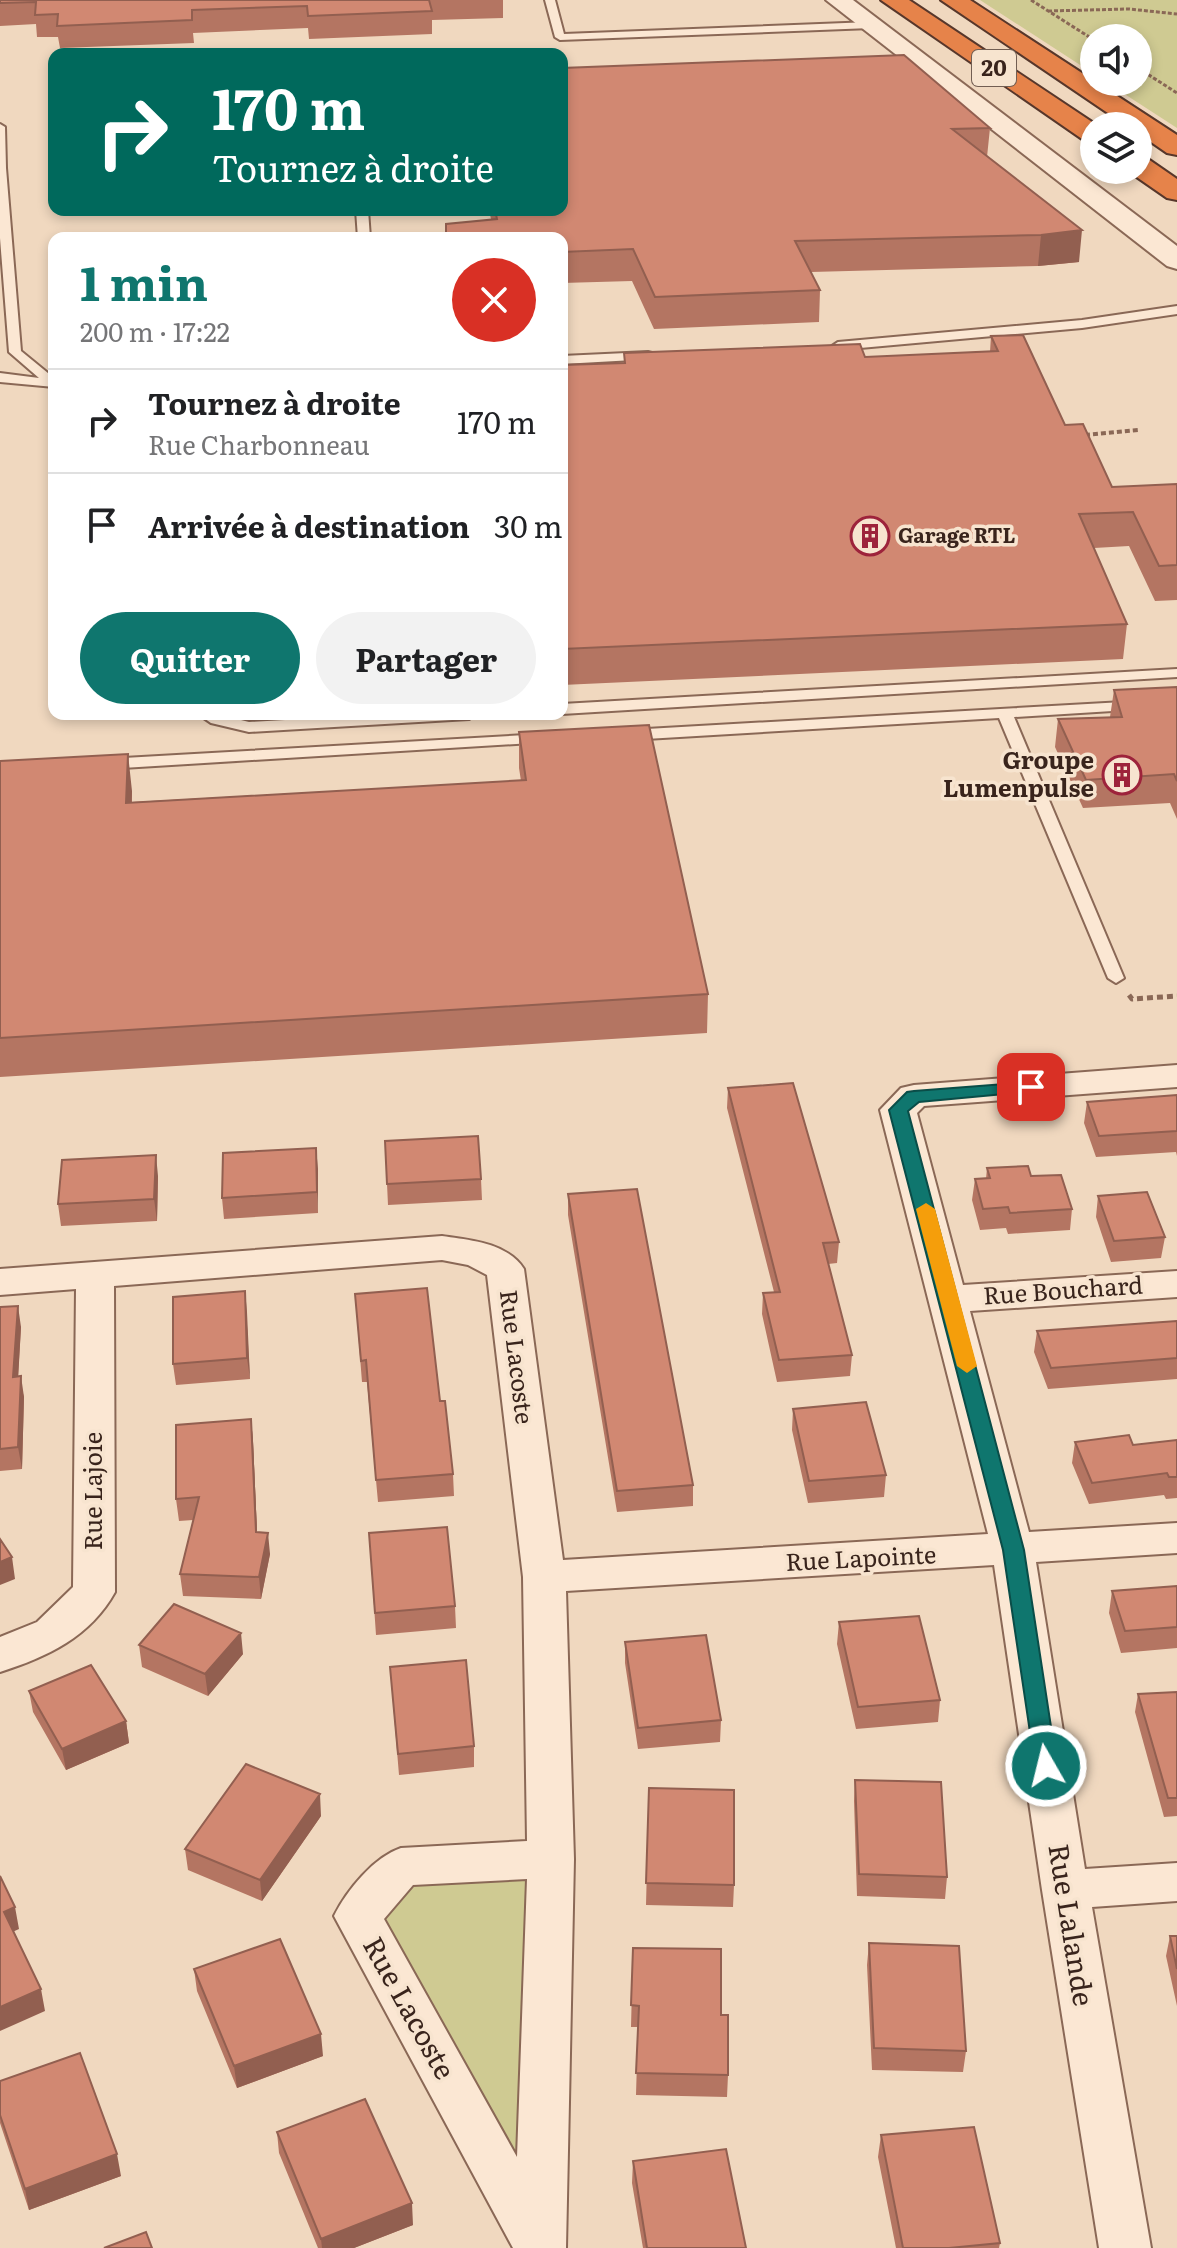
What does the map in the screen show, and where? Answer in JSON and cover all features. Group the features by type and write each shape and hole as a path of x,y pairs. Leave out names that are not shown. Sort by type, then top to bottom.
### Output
{"highway":[{"name":"20","path":"893,0 1080,126"},
{"path":"916,0 1084,112"},
{"name":"20","path":"953,0 1177,147"},
{"path":"1152,157 1177,174"},
{"path":"1152,175 1177,192"}],"street":[{"path":"838,0 871,25 902,59 1177,260"},
{"name":"Rue Lalande","path":"1125,2248 1065,1890 1013,1550 950,1299 898,1110 914,1096 1177,1076"},
{"name":"Rue Lacoste","path":"0,1282 442,1248 478,1254 505,1269 544,1577 551,1859 540,2248"},
{"name":"Rue Lajoie","path":"0,1655 52,1634 94,1592 95,1275"},
{"name":"Rue Bouchard","path":"950,1299 1177,1284"},
{"name":"Rue Lapointe","path":"544,1577 1177,1538"},
{"name":"Rue Lacoste","path":"540,2248 358,1916 401,1867 551,1859"},
{"path":"1065,1890 1177,1882"}],"lane":[{"path":"550,0 560,37 871,25"},
{"path":"0,127 15,352 48,379"},
{"path":"818,348 1082,324 1177,310"},
{"path":"568,360 668,355"},
{"path":"0,377 48,383"},
{"path":"568,709 1177,673"},
{"path":"613,736 1177,703"},
{"path":"1005,713 1116,978"},
{"path":"216,720 249,727 367,720"},
{"path":"94,765 566,738"}],"path":[{"path":"1031,0 1080,31"},
{"path":"1048,11 1129,9 1177,14"},
{"path":"1152,77 1177,93"},
{"path":"1078,436 1139,430"},
{"path":"1116,978 1132,999 1177,996"}],"shaded area":[{"path":"980,0 1177,0 1177,128 1128,96 1152,96 1152,24 1080,24 1080,65"},
{"path":"551,1859 540,2247 358,1916 401,1867"}],"building":[{"path":"0,0 429,0 432,11 308,16 307,6 192,10 192,20 57,26 58,14 35,15 36,2 0,3"},
{"path":"904,55 990,128 952,129 1082,230 1041,235 795,241 820,290 655,297 633,249 568,252 568,232 446,232 446,224 497,219 496,216 568,216 568,68"},
{"name":"Garage RTL","path":"1023,335 1065,425 1083,424 1112,487 1177,484 1177,565 1159,566 1133,512 1079,514 1127,624 568,649 568,365 625,363 624,353 860,344 865,357 998,351 991,336"},
{"path":"1177,687 1177,781 1174,774 1086,780 1058,719 1122,717 1114,690"},
{"path":"649,725 708,994 0,1038 0,761 128,754 126,803 526,780 519,732"},
{"path":"793,1083 839,1242 823,1243 852,1355 779,1360 763,1293 780,1292 728,1088"},
{"path":"1177,1095 1177,1131 1099,1136 1087,1102"},
{"path":"478,1136 481,1179 387,1184 385,1141"},
{"path":"316,1148 317,1192 222,1198 223,1153"},
{"path":"156,1155 154,1199 58,1204 62,1160"},
{"path":"1028,1166 1031,1176 1061,1175 1072,1209 1010,1213 1008,1207 983,1209 975,1179 990,1178 987,1168"},
{"path":"637,1189 693,1485 617,1491 568,1194"},
{"path":"1147,1192 1165,1237 1114,1241 1098,1196"},
{"path":"427,1288 440,1401 445,1401 453,1474 376,1480 366,1360 361,1361 355,1294"},
{"path":"245,1291 247,1358 173,1364 173,1297"},
{"path":"18,1306 13,1377 21,1376 18,1447 0,1449 0,1307"},
{"path":"1177,1321 1177,1358 1051,1368 1037,1331"},
{"path":"866,1402 886,1475 809,1481 793,1409"},
{"path":"251,1419 256,1532 268,1533 259,1577 180,1574 199,1497 176,1499 176,1425"},
{"path":"1129,1435 1133,1445 1177,1440 1177,1477 1169,1477 1167,1473 1092,1483 1075,1442"},
{"path":"447,1527 455,1606 375,1613 369,1533"},
{"path":"0,1539 12,1557 0,1562"},
{"path":"1177,1586 1177,1627 1125,1631 1112,1591"},
{"path":"174,1604 241,1633 205,1674 139,1645"},
{"path":"919,1616 940,1700 858,1707 839,1622"},
{"path":"706,1635 721,1720 638,1728 625,1642"},
{"path":"466,1660 474,1746 398,1754 390,1667"},
{"path":"91,1665 126,1721 62,1749 29,1691"},
{"path":"1177,1692 1177,1798 1168,1798 1138,1694"},
{"path":"246,1764 320,1794 260,1880 185,1849"},
{"path":"855,1780 941,1782 947,1877 859,1874"},
{"path":"649,1788 734,1790 734,1885 646,1883"},
{"path":"0,1876 15,1907 4,1912 41,1989 0,2007"},
{"path":"1170,1936 1177,1936 1177,1969"},
{"path":"280,1939 321,2034 234,2066 194,1969"},
{"path":"869,1943 959,1946 966,2051 874,2048"},
{"path":"633,1948 721,1949 721,2015 728,2015 728,2075 636,2073 639,2006 631,2005"},
{"path":"80,2053 117,2154 25,2189 0,2115 0,2081"},
{"path":"365,2099 412,2203 321,2239 277,2132"},
{"path":"974,2127 1000,2243 903,2248 881,2135"},
{"path":"726,2149 746,2248 647,2248 633,2161"},
{"path":"146,2232 152,2248 104,2248"}],"slow traffic":[{"path":"926,1209 967,1366"}],"place":[{"name":"Garage RTL","path":"870,536"},
{"name":"Groupe Lumenpulse","path":"1122,775"}],"route":[{"path":"1031,1087 914,1096 898,1110 950,1299 1013,1550 1046,1766"}]}
